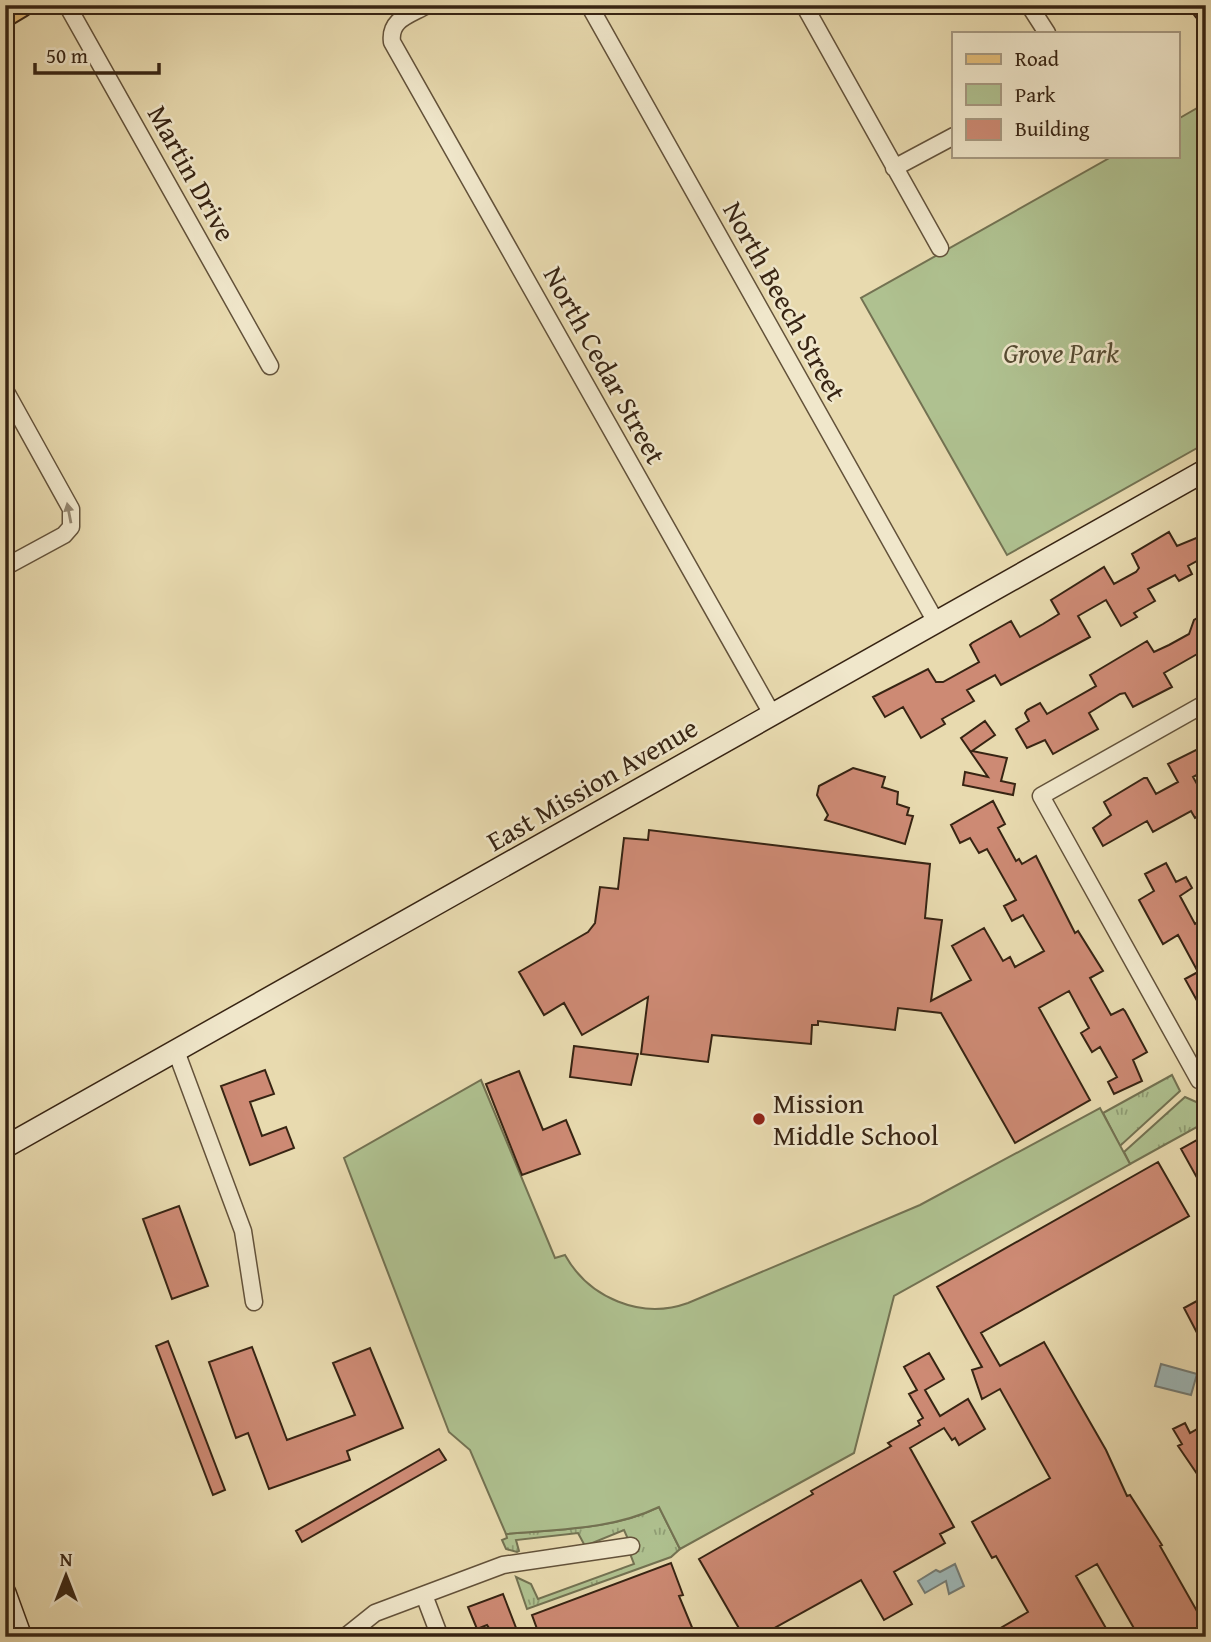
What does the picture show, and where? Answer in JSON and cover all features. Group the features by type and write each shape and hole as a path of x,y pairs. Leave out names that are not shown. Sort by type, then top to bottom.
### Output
{"main road":[{"path":"5,14 20,5"},
{"name":"East Mission Avenue","path":"5,1146 1206,470"},
{"path":"5,1593 22,1637"}],"street":[{"name":"Martin Drive","path":"67,5 270,366"},
{"name":"North Cedar Street","path":"427,5 394,24 390,30 392,42 772,714"},
{"name":"North Beech Street","path":"589,5 936,622"},
{"path":"804,5 940,248"},
{"path":"1029,5 1046,32"},
{"path":"894,168 952,137"},
{"path":"5,390 71,509 71,527 64,535 5,567"},
{"path":"1202,1079 1041,796 1206,704"},
{"path":"176,1051 243,1231 254,1302"},
{"path":"345,1637 375,1614 503,1565 631,1546"},
{"path":"424,1595 440,1637"}],"green space":[{"name":"Grove Park","path":"1206,103 1206,443 1007,555 861,298 1109,158 1180,158 1180,118"},
{"path":"1172,1075 1180,1091 1120,1146 1103,1113"},
{"path":"481,1080 555,1258 565,1255 575,1270 602,1294 635,1307 670,1308 688,1303 920,1205 1100,1108 1130,1164 894,1296 854,1453 680,1549 659,1507 641,1515 603,1524 506,1534 470,1450 449,1432 344,1158"},
{"path":"1185,1097 1203,1105 1206,1122 1130,1164 1124,1152"},
{"path":"659,1507 680,1549 671,1557 527,1609 516,1577 531,1584 538,1599 634,1564 629,1551 632,1548 624,1530 585,1546 578,1533 516,1540 517,1552 506,1549 502,1540 507,1538 506,1534 603,1524 641,1515"}],"water":[{"path":"1161,1364 1197,1374 1191,1395 1155,1386"},
{"path":"955,1564 964,1586 949,1594 946,1581 925,1593 918,1581 936,1570 940,1572"}],"building":[{"path":"1169,532 1177,546 1206,534 1206,556 1188,566 1192,574 1179,581 1175,575 1148,589 1155,601 1134,613 1137,617 1121,626 1106,600 1078,616 1090,637 1001,685 995,675 967,690 974,701 942,719 945,724 921,738 903,707 885,717 873,697 928,669 936,682 943,682 979,662 970,645 972,643 1011,621 1020,637 1043,624 1059,614 1051,600 1104,567 1114,584 1136,572 1139,568 1132,554"},
{"path":"1206,613 1206,649 1164,673 1172,687 1133,707 1125,693 1120,694 1089,713 1098,729 1053,754 1045,740 1027,748 1016,729 1029,721 1025,713 1027,710 1040,703 1047,714 1096,686 1090,675 1147,641 1154,652 1169,645 1189,634 1194,620"},
{"path":"985,721 995,735 972,751 1007,758 1001,781 1015,784 1013,795 963,785 965,772 988,777 961,738"},
{"path":"1206,745 1206,770 1193,777 1206,800 1206,812 1195,818 1191,811 1153,832 1147,821 1103,846 1093,828 1111,815 1104,802 1144,778 1147,778 1156,794 1178,782 1168,764"},
{"path":"853,768 885,777 882,787 898,792 897,804 909,808 907,815 913,816 905,844 825,820 828,815 817,795 819,786"},
{"path":"993,801 1005,824 998,828 1016,861 1019,859 1022,864 1036,856 1075,933 1078,931 1103,971 1090,978 1111,1015 1123,1009 1125,1011 1147,1052 1133,1060 1142,1081 1114,1094 1108,1082 1117,1077 1100,1047 1092,1052 1081,1033 1089,1028 1069,991 1039,1008 1090,1100 1015,1143 941,1013 898,1008 895,1030 818,1021 818,1025 812,1025 811,1044 712,1035 708,1062 641,1054 648,997 582,1035 564,1003 544,1015 519,972 588,932 595,923 600,887 618,889 624,838 648,840 649,830 930,864 925,918 942,920 931,1001 971,980 952,946 984,928 1003,961 1010,957 1015,967 1044,951 1023,915 1012,921 1004,906 1016,900 987,849 979,853 970,838 960,843 951,825"},
{"path":"1166,863 1176,882 1186,877 1192,888 1180,896 1195,924 1206,918 1206,1017 1185,979 1198,972 1178,935 1163,944 1139,900 1154,891 1145,874"},
{"path":"574,1046 638,1054 631,1085 570,1077"},
{"path":"265,1070 274,1094 250,1102 262,1136 286,1127 294,1148 250,1165 221,1086"},
{"path":"519,1071 543,1130 566,1120 580,1154 522,1175 486,1084"},
{"path":"1206,1135 1206,1194 1181,1149"},
{"path":"1158,1162 1189,1216 981,1333 1000,1366 1044,1342 1106,1450 1127,1496 1130,1495 1162,1545 1160,1546 1206,1627 1206,1634 1201,1637 1139,1637 1097,1564 1076,1576 1111,1637 985,1637 1028,1612 996,1556 992,1558 972,1522 1050,1478 1000,1389 982,1399 972,1370 982,1367 937,1287"},
{"path":"179,1206 208,1286 172,1299 143,1219"},
{"path":"1206,1296 1206,1350 1184,1308"},
{"path":"168,1341 225,1490 213,1495 156,1346"},
{"path":"252,1347 287,1440 355,1415 333,1363 370,1348 403,1428 347,1451 350,1460 269,1489 248,1433 236,1438 209,1362"},
{"path":"929,1353 944,1379 925,1390 940,1416 968,1399 985,1429 959,1445 944,1428 910,1448 954,1527 940,1534 945,1543 894,1572 912,1604 884,1620 861,1580 758,1637 744,1637 699,1559 813,1494 811,1491 891,1446 888,1443 920,1425 918,1421 923,1418 909,1394 917,1390 904,1367"},
{"path":"1185,1423 1190,1433 1206,1424 1206,1487 1178,1446 1182,1444 1173,1429"},
{"path":"439,1449 446,1460 302,1542 296,1531"},
{"path":"671,1563 683,1595 679,1596 696,1637 540,1637 532,1615"},
{"path":"503,1594 518,1633 495,1637 487,1625 477,1629 468,1607"}],"place":[{"name":"Mission Middle School","path":"759,1119"}]}
